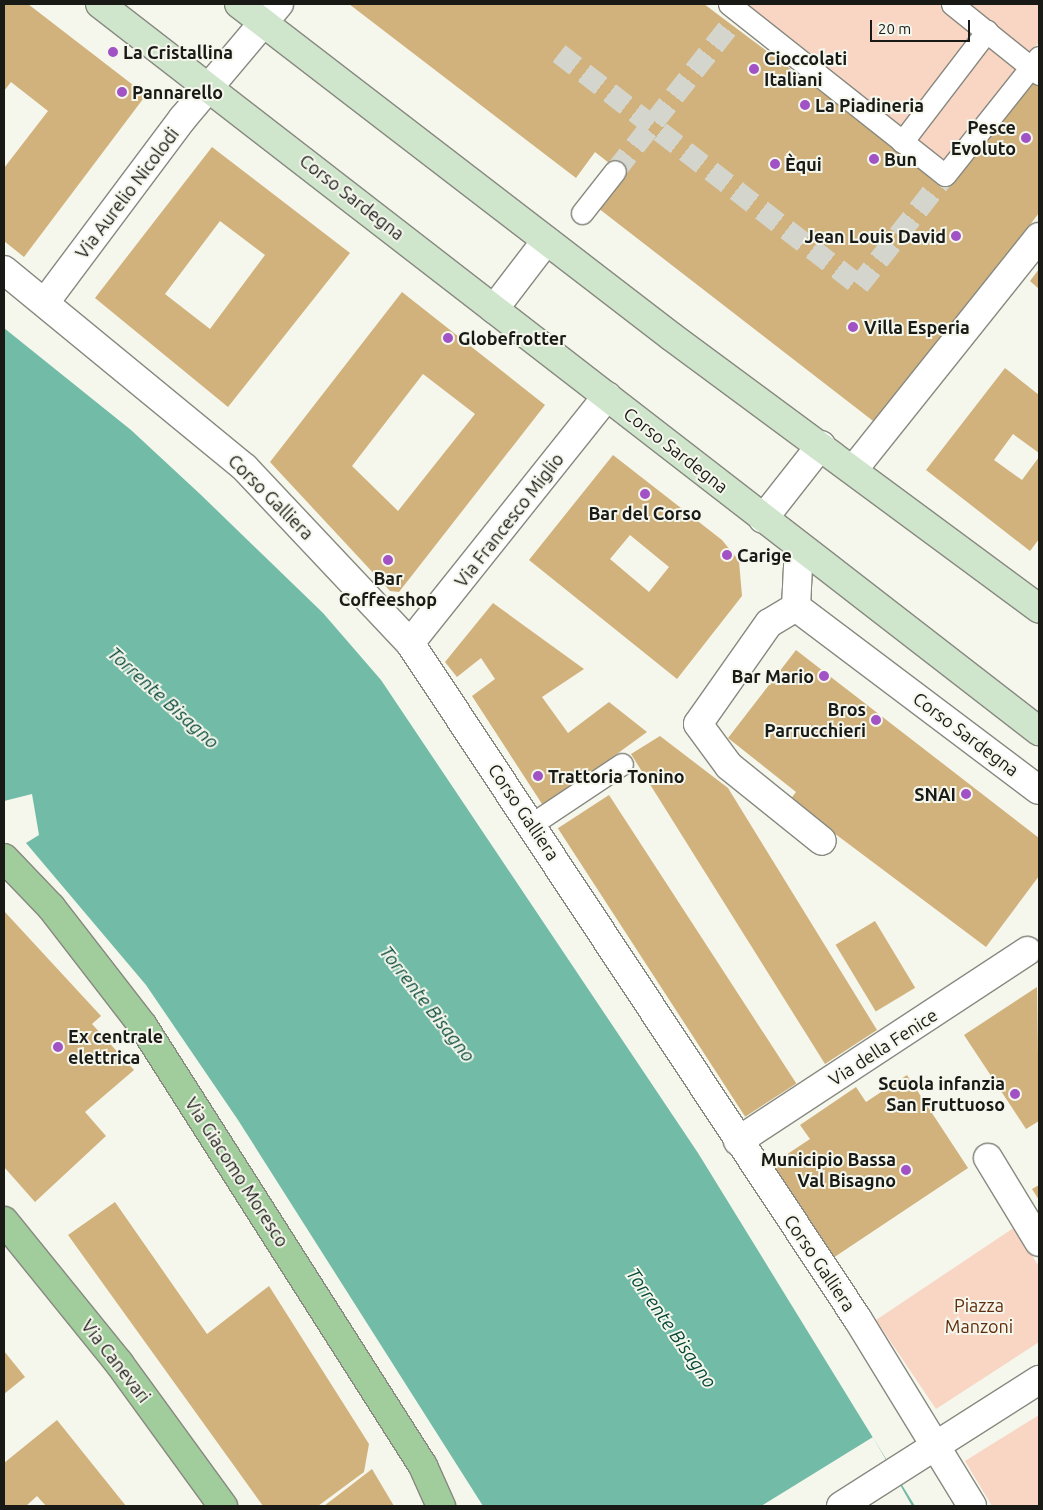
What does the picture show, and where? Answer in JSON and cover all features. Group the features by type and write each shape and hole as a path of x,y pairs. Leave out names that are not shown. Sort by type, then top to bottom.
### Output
{"main road":[{"name":"Corso Sardegna","path":"100,4 210,86 763,519 1039,731"},
{"path":"239,4 272,13 546,241 1039,609"},
{"name":"Via Giacomo Moresco","path":"4,858 51,907 144,1026 423,1466 441,1506"},
{"name":"Via Canevari","path":"4,1221 119,1363 223,1506"}],"street":[{"path":"738,7 945,175 1036,66 987,31 957,5"},
{"path":"210,86 272,13"},
{"path":"902,142 987,31"},
{"name":"Via Aurelio Nicolodi","path":"46,301 210,86"},
{"path":"582,213 615,171"},
{"path":"853,470 1039,237"},
{"path":"494,309 546,241"},
{"name":"Corso Galliera","path":"4,270 46,301 244,468 410,643 532,824 937,1445 972,1506"},
{"name":"Via Francesco Miglio","path":"410,643 607,396"},
{"path":"763,519 820,445"},
{"path":"799,546 796,607 769,623 698,724 729,766 822,841"},
{"name":"Corso Sardegna","path":"796,607 1039,790"},
{"path":"532,824 622,764"},
{"name":"Via della Fenice","path":"738,1142 1028,952"},
{"path":"988,1158 1039,1242"},
{"path":"841,1506 1039,1380"}],"green space":[{"path":"745,4 1039,4 1039,42 944,161"},
{"name":"Piazza Manzoni","path":"1015,1227 1039,1267 1039,1342 936,1409 876,1320"},
{"path":"1039,1415 1039,1506 992,1506 965,1461"}],"water":[{"name":"Torrente Bisagno","path":"4,328 131,430 200,494 323,613 381,680 698,1153 915,1506 483,1506 238,1120 146,985 26,843 39,835 32,794 4,801"}],"pier":[{"path":"873,1437 912,1506 761,1506"}],"building":[{"path":"4,4 28,4 146,95 24,257 4,241 4,168 48,111 11,82 4,91"},
{"path":"349,4 704,4 948,187 1032,80 1039,85 1039,213 877,424 598,208 623,174 595,152 576,178"},
{"path":"212,147 350,253 228,407 95,298","holes":["220,221 265,255 210,329 165,294"]},
{"path":"1039,269 1039,289 1030,281"},
{"path":"402,292 545,405 399,592 390,591 270,462","holes":["423,374 475,414 398,511 352,466"]},
{"path":"1005,368 1039,395 1039,453 1013,434 994,460 1022,480 1039,457 1039,539 1030,551 926,470"},
{"path":"613,455 722,540 739,561 742,596 677,679 529,560","holes":["630,535 669,567 649,592 610,559"]},
{"path":"493,603 584,669 542,697 568,733 609,702 647,732 544,807 472,696 495,679 481,658 457,677 445,662"},
{"path":"796,650 1039,838 1039,876 986,947 790,800 796,792 728,738"},
{"path":"660,736 728,788 877,1030 825,1064 631,754"},
{"path":"609,795 796,1084 745,1117 558,828"},
{"name":"Ex centrale elettrica","path":"4,911 101,1016 92,1024 134,1070 85,1112 106,1136 35,1202 4,1167"},
{"path":"875,921 915,988 876,1012 836,945"},
{"path":"1037,987 1039,1121 1026,1129 964,1035"},
{"path":"907,1075 968,1168 833,1258 771,1165 810,1139 800,1125 856,1087 866,1102"},
{"path":"1039,1185 1039,1200 1032,1189"},
{"path":"115,1202 207,1334 269,1286 369,1444 364,1472 318,1506 263,1506 68,1235"},
{"path":"4,1351 25,1377 4,1394"},
{"path":"57,1420 126,1506 46,1506 37,1496 26,1506 4,1506 4,1463"},
{"path":"372,1469 394,1506 324,1506"}],"tunnel":[{"path":"615,171 740,12"},
{"path":"559,53 859,285 945,175"}],"place":[{"name":"La Cristallina","path":"113,52"},
{"name":"Cioccolati Italiani","path":"754,69"},
{"name":"Pannarello","path":"122,92"},
{"name":"La Piadineria","path":"805,105"},
{"name":"Pesce Evoluto","path":"1026,138"},
{"name":"Bun","path":"874,159"},
{"name":"Èqui","path":"775,164"},
{"name":"Jean Louis David","path":"956,236"},
{"name":"Villa Esperia","path":"853,327"},
{"name":"Globefrotter","path":"448,338"},
{"name":"Bar del Corso","path":"645,494"},
{"name":"Carige","path":"727,555"},
{"name":"Bar Coffeeshop","path":"388,560"},
{"name":"Bar Mario","path":"824,676"},
{"name":"Bros Parrucchieri","path":"876,720"},
{"name":"Trattoria Tonino","path":"538,776"},
{"name":"SNAI","path":"966,794"},
{"name":"Ex centrale elettrica","path":"58,1047"},
{"name":"Scuola infanzia San Fruttuoso","path":"1015,1094"},
{"name":"Municipio Bassa Val Bisagno","path":"906,1170"}]}
